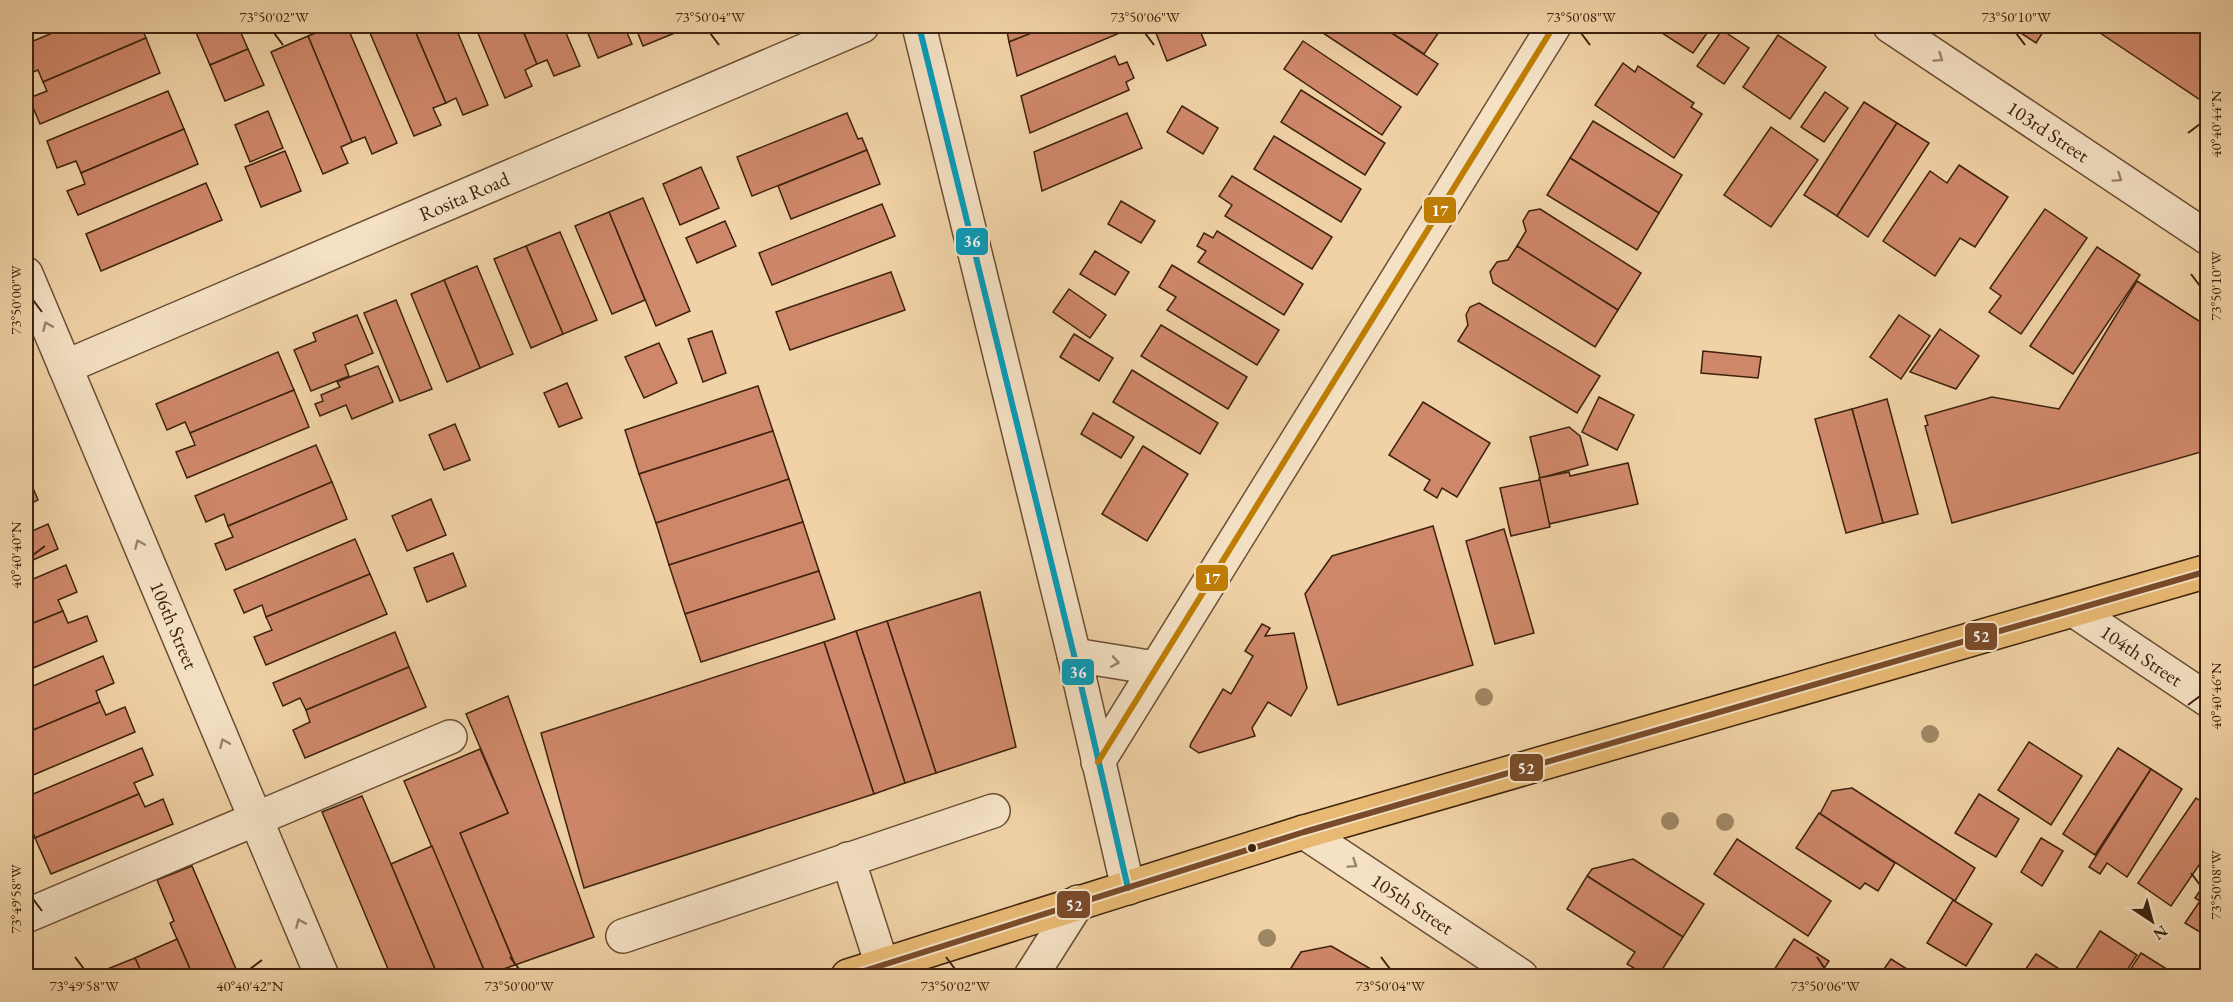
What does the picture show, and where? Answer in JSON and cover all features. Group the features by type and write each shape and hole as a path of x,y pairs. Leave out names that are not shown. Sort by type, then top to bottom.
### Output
{"main road":[{"path":"848,976 1304,832 2208,572"}],"street":[{"name":"Rosita Road","path":"64,368 862,26"},
{"path":"919,26 1074,655 1128,888"},
{"path":"1098,762 1554,26"},
{"name":"103rd Street","path":"1890,26 2208,238"},
{"name":"106th Street","path":"26,274 322,976"},
{"name":"104th Street","path":"2074,611 2208,700"},
{"path":"1074,655 1155,668"},
{"path":"26,916 450,737"},
{"path":"622,936 993,811"},
{"name":"105th Street","path":"1304,832 1521,976"},
{"path":"848,859 882,965"},
{"path":"1031,976 1078,902"}],"building":[{"path":"69,26 141,26 146,38 43,82 38,70 26,75 26,44"},
{"path":"238,26 248,49 210,65 194,28"},
{"path":"333,26 347,26 397,143 372,154 365,137 352,142 308,36"},
{"path":"367,26 413,26 446,103 433,108 441,125 414,136"},
{"path":"413,26 455,26 488,105 463,115 456,98 446,103"},
{"path":"475,26 521,26 537,64 525,70 532,86 505,98"},
{"path":"521,26 563,26 580,66 554,76 547,60 537,64"},
{"path":"585,26 624,26 632,44 598,58"},
{"path":"635,26 692,26 643,46"},
{"path":"1006,26 1049,26 1009,42"},
{"path":"1049,26 1134,27 1017,76 1009,42"},
{"path":"1176,26 1198,26 1206,45 1167,61 1156,33"},
{"path":"1329,26 1381,26 1438,64 1417,95 1323,33"},
{"path":"1381,26 1443,26 1424,54"},
{"path":"1651,26 1712,26 1693,53"},
{"path":"2010,26 2047,26 2036,43"},
{"path":"2208,26 2208,105 2091,27"},
{"path":"1722,30 1749,48 1724,84 1697,66"},
{"path":"1778,35 1826,67 1790,119 1743,87"},
{"path":"308,36 352,142 341,147 348,163 323,174 271,52"},
{"path":"146,38 160,73 40,124 29,98 47,91 43,82"},
{"path":"1303,41 1401,107 1382,135 1284,69"},
{"path":"248,49 264,85 225,101 210,65"},
{"path":"1115,56 1119,65 1127,62 1134,78 1126,82 1129,90 1030,133 1021,96"},
{"path":"1623,63 1635,72 1638,66 1694,103 1691,107 1702,114 1674,158 1595,105"},
{"path":"1301,90 1385,143 1365,175 1281,122"},
{"path":"168,91 184,129 81,173 76,161 57,168 47,141"},
{"path":"1825,92 1848,108 1824,142 1801,127"},
{"path":"1864,102 1897,123 1837,216 1804,195"},
{"path":"1182,106 1218,128 1203,154 1167,132"},
{"path":"268,111 283,148 250,162 235,125"},
{"path":"847,113 858,139 862,138 867,150 752,196 737,157"},
{"path":"1127,113 1142,148 1042,191 1034,152"},
{"path":"1593,121 1682,175 1659,213 1570,158"},
{"path":"1897,123 1929,143 1868,237 1837,216"},
{"path":"1771,127 1818,160 1771,227 1724,195"},
{"path":"184,129 198,164 78,215 67,191 85,184 81,173"},
{"path":"1274,136 1361,189 1341,222 1254,169"},
{"path":"867,150 880,184 791,219 778,186"},
{"path":"285,151 301,191 261,207 245,167"},
{"path":"1570,158 1659,213 1637,250 1547,195"},
{"path":"1959,165 2008,197 1975,247 1960,238 1935,276 1883,241 1930,171 1947,183"},
{"path":"701,167 719,208 680,225 663,184"},
{"path":"1232,176 1332,237 1312,269 1225,216 1232,205 1219,196"},
{"path":"206,183 222,220 101,271 86,234"},
{"path":"643,198 690,311 656,326 609,212"},
{"path":"1121,201 1155,221 1141,243 1108,224"},
{"path":"882,204 895,236 772,285 759,253"},
{"path":"1540,209 1641,273 1618,310 1517,246 1526,231 1523,221 1529,211"},
{"path":"2045,209 2087,238 2021,334 1989,312 2001,296 1990,288"},
{"path":"609,212 645,300 612,314 575,226"},
{"path":"725,221 736,246 697,263 686,238"},
{"path":"1217,231 1303,284 1284,315 1198,262 1206,251 1197,246 1204,233 1213,238"},
{"path":"560,232 597,320 563,334 526,246"},
{"path":"526,246 563,334 531,348 494,259"},
{"path":"1517,246 1618,310 1595,347 1493,283 1490,272 1497,262 1508,260"},
{"path":"2097,247 2140,275 2073,374 2030,346"},
{"path":"1095,251 1129,272 1115,295 1080,274"},
{"path":"1172,265 1279,330 1257,365 1167,310 1176,297 1159,287"},
{"path":"477,266 513,354 480,368 444,280"},
{"path":"891,272 905,310 790,350 776,312"},
{"path":"444,280 480,368 447,382 411,294"},
{"path":"2137,281 2202,323 2208,315 2208,450 1952,523 1925,426 1928,425 1925,416 1992,397 2059,409"},
{"path":"1069,289 1106,315 1090,338 1053,312"},
{"path":"396,300 432,389 400,401 364,313"},
{"path":"1479,303 1600,376 1577,413 1458,341 1468,325 1466,315 1470,307"},
{"path":"357,315 373,353 345,365 349,376 311,391 294,350 316,341 313,333"},
{"path":"1899,315 1930,336 1901,379 1870,357"},
{"path":"1161,325 1247,377 1228,409 1141,356"},
{"path":"1940,329 1979,356 1956,389 1910,372"},
{"path":"712,331 726,373 703,382 688,339"},
{"path":"1074,334 1113,358 1099,381 1060,357"},
{"path":"659,343 677,383 644,398 625,357"},
{"path":"1703,351 1761,357 1758,378 1701,373"},
{"path":"278,352 294,390 190,433 185,422 167,430 156,404"},
{"path":"378,366 393,402 352,419 346,405 320,416 315,404 323,401 321,395 340,387 337,382"},
{"path":"1132,370 1218,423 1200,454 1113,402"},
{"path":"567,383 582,418 559,427 544,393"},
{"path":"758,386 773,431 639,474 625,430"},
{"path":"294,390 309,427 187,478 176,452 195,445 190,433"},
{"path":"1599,397 1634,415 1617,450 1582,432"},
{"path":"1887,399 1918,514 1883,523 1852,409"},
{"path":"1423,402 1490,443 1457,497 1442,488 1437,498 1424,490 1430,480 1389,455"},
{"path":"1852,409 1883,523 1846,533 1815,419"},
{"path":"1093,413 1134,437 1121,458 1081,434"},
{"path":"455,424 470,460 444,470 429,435"},
{"path":"1569,427 1580,436 1588,465 1540,478 1530,437"},
{"path":"773,431 789,479 656,523 639,474"},
{"path":"316,445 332,482 228,526 224,514 206,522 195,496"},
{"path":"1143,446 1188,474 1147,541 1102,514"},
{"path":"1628,463 1638,504 1549,524 1539,478 1569,472 1570,476"},
{"path":"26,475 38,500 26,506"},
{"path":"789,479 803,522 669,565 656,523"},
{"path":"1540,480 1550,527 1511,536 1500,488"},
{"path":"332,482 347,519 226,570 215,544 233,537 228,526"},
{"path":"431,499 446,535 407,551 392,516"},
{"path":"26,522 30,532 48,524 58,549 26,563"},
{"path":"803,522 819,571 685,614 669,565"},
{"path":"1433,526 1473,665 1338,705 1305,594 1332,556"},
{"path":"1504,529 1534,633 1495,644 1466,541"},
{"path":"355,539 370,574 266,617 262,605 244,613 234,590"},
{"path":"453,553 466,586 427,602 414,568"},
{"path":"66,565 77,592 58,600 63,611 26,626 26,582"},
{"path":"819,571 835,619 701,662 685,614"},
{"path":"370,574 387,614 266,665 254,637 272,630 266,617"},
{"path":"980,592 1016,747 936,773 887,621"},
{"path":"63,611 68,623 87,616 97,641 26,671 26,626"},
{"path":"887,621 936,773 905,783 856,631"},
{"path":"1262,624 1270,628 1265,636 1294,633 1307,688 1291,716 1268,702 1252,728 1255,736 1199,753 1190,747 1191,743 1223,689 1231,694 1253,656 1245,651"},
{"path":"856,631 905,783 874,794 824,642"},
{"path":"395,632 409,667 306,710 300,698 283,706 273,683"},
{"path":"824,642 874,794 584,888 541,733"},
{"path":"103,656 114,683 96,691 100,702 26,733 26,689"},
{"path":"409,667 426,707 305,758 293,730 310,722 306,710"},
{"path":"508,696 594,937 515,965 460,833 508,813 466,714"},
{"path":"100,702 106,715 125,707 135,732 26,778 26,733"},
{"path":"2029,742 2082,776 2051,825 1998,790"},
{"path":"142,748 153,775 134,783 139,794 35,838 26,814 26,797"},
{"path":"2118,748 2151,769 2095,855 2063,834"},
{"path":"480,749 508,813 460,833 515,965 486,975 404,781"},
{"path":"2151,769 2182,789 2127,877 2107,863 2100,874 2089,867"},
{"path":"1852,788 1975,868 1955,901 1820,814 1832,791"},
{"path":"139,794 145,807 163,799 173,824 51,874 35,838"},
{"path":"1979,794 2019,819 1996,857 1955,833"},
{"path":"362,796 438,976 391,976 322,812"},
{"path":"2196,798 2208,806 2208,852 2171,906 2138,883"},
{"path":"1819,813 1895,863 1878,891 1865,883 1860,889 1796,848"},
{"path":"2041,838 2063,851 2042,886 2021,872"},
{"path":"1737,839 1831,901 1808,936 1714,874"},
{"path":"432,846 486,975 438,976 391,864"},
{"path":"1633,859 1704,904 1683,937 1587,876 1592,869"},
{"path":"192,866 239,976 193,976 170,923 174,921 157,880"},
{"path":"1587,876 1683,937 1658,976 1647,976 1627,964 1635,952 1567,909"},
{"path":"2208,879 2208,937 2185,923 2200,901 2195,898"},
{"path":"1953,900 1992,924 1966,966 1927,943"},
{"path":"2100,931 2137,955 2123,976 2072,975"},
{"path":"177,939 193,976 143,976 135,958"},
{"path":"1794,939 1829,961 1819,976 1770,976"},
{"path":"1331,946 1383,976 1286,976 1301,952"},
{"path":"2141,953 2178,976 2126,976"},
{"path":"2036,954 2070,976 2021,976"},
{"path":"135,958 143,976 92,975"},
{"path":"1891,959 1918,976 1879,976"}],"transit line":[{"name":"36","path":"919,26 1074,655 1128,888"},
{"name":"17","path":"1098,762 1554,26"},
{"name":"52","path":"848,976 1304,832 2208,571"}]}
